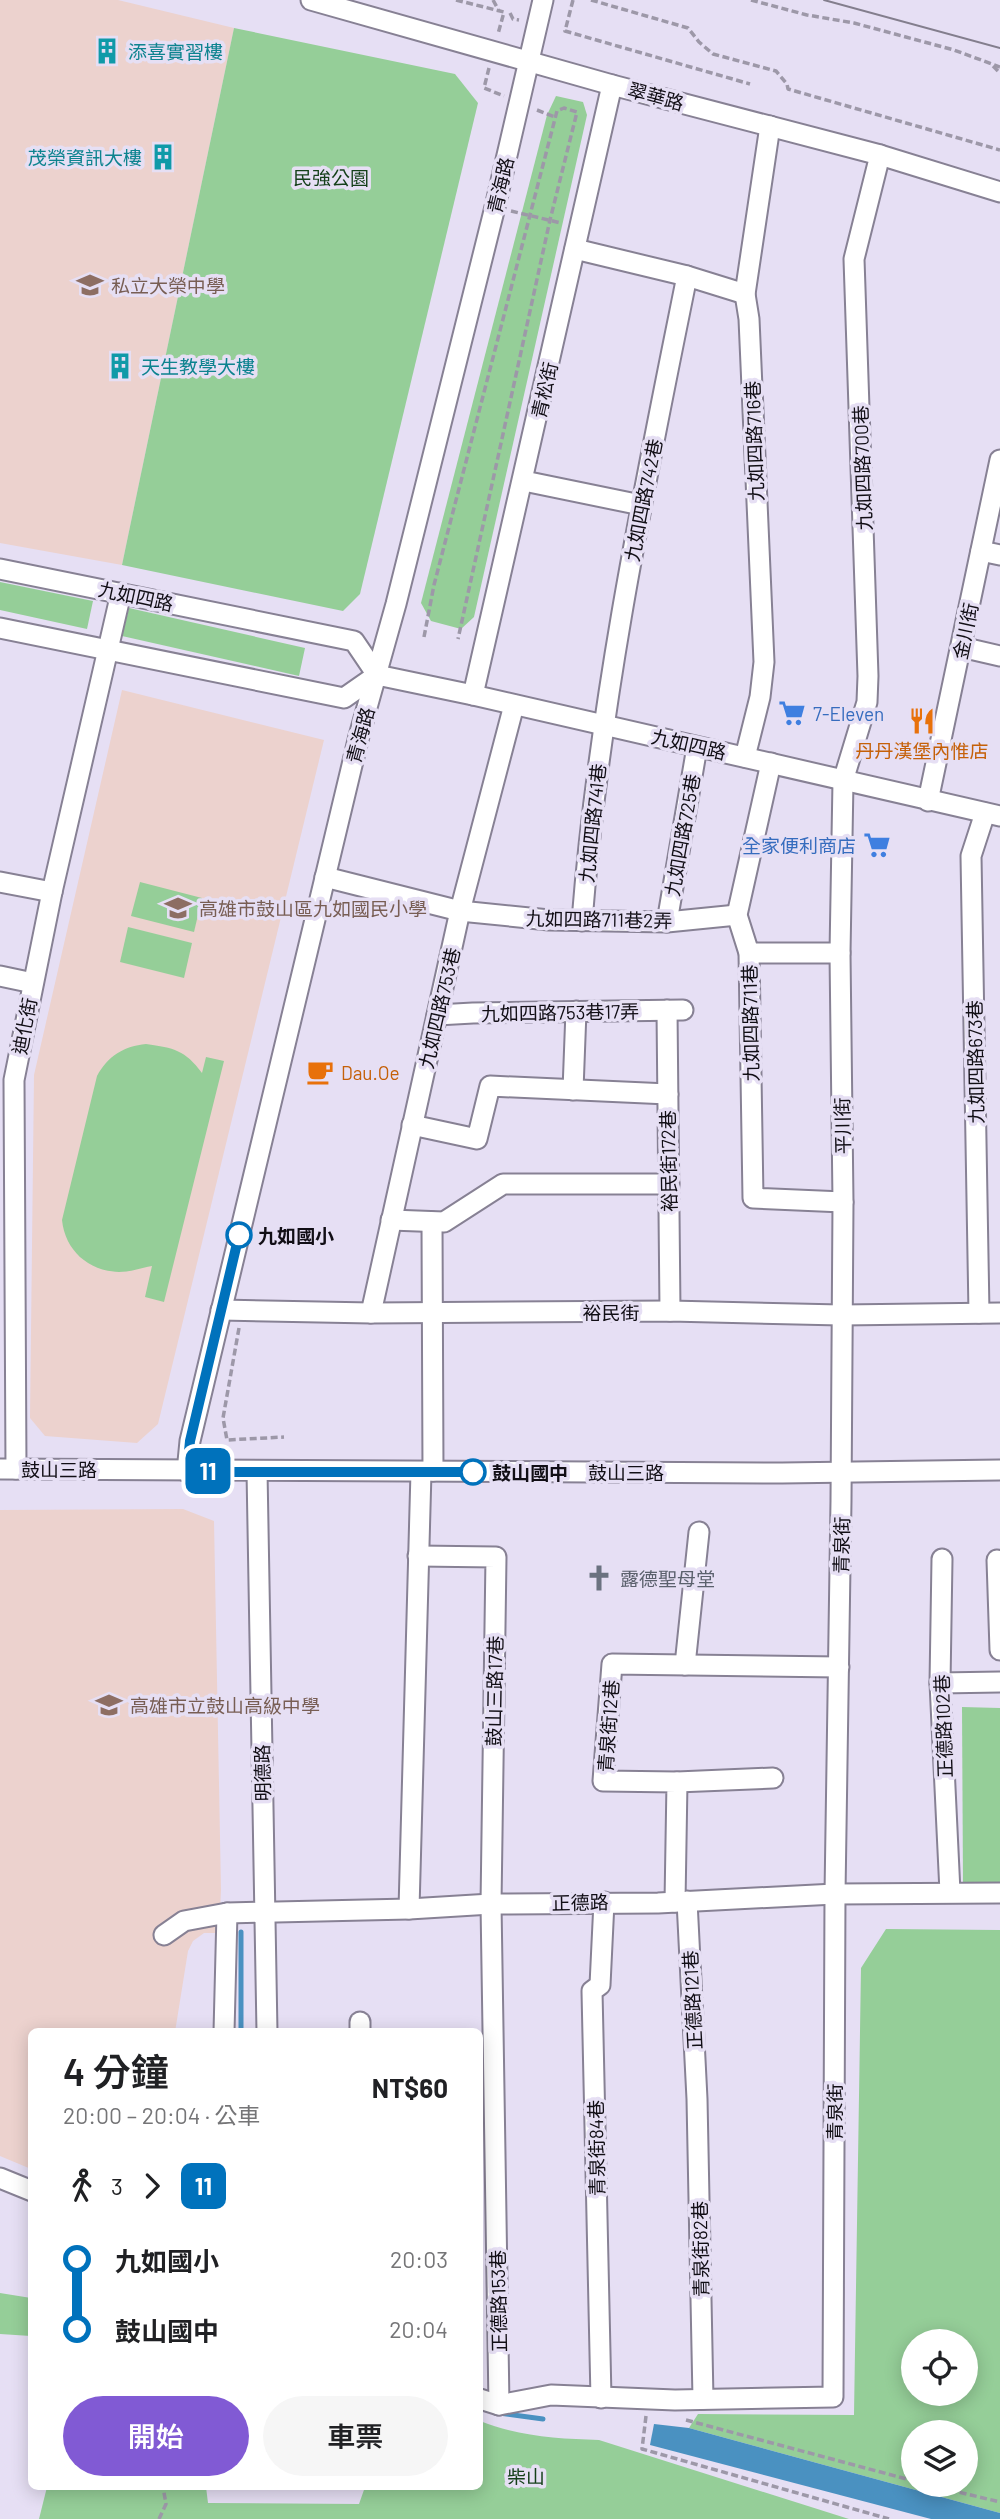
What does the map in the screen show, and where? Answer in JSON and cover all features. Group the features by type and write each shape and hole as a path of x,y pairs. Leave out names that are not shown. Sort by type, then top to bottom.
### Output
{"street":[{"name":"翠華路","path":"311,0 612,85 880,155 1000,192"},
{"name":"青海路","path":"187,1472 190,1441 361,726 377,675 495,207 543,0"},
{"name":"青松街","path":"473,695 524,481 612,85"},
{"name":"九如四路716巷","path":"745,757 760,697 764,662 750,333 745,294 770,125"},
{"name":"九如四路700巷","path":"843,781 867,702 868,676 854,259 880,155"},
{"path":"575,249 687,276 745,294"},
{"name":"九如四路742巷","path":"603,725 641,505 687,276"},
{"name":"金川街","path":"928,801 961,647 991,553 1000,460"},
{"path":"524,481 641,505"},
{"name":"九如四路","path":"0,569 354,640 377,675 992,815"},
{"name":"迪化街","path":"8,1469 7,1078 33,983 121,593"},
{"path":"0,628 344,698 377,675"},
{"path":"961,647 1000,656"},
{"name":"九如四路753巷","path":"371,1314 460,912 514,705"},
{"name":"九如四路741巷","path":"582,920 603,725"},
{"name":"九如四路725巷","path":"667,922 697,747"},
{"path":"737,915 771,763"},
{"name":"平川街","path":"842,1472 840,953 843,781"},
{"name":"九如四路673巷","path":"979,1313 971,856 992,815"},
{"name":"九如四路711巷2弄","path":"325,877 460,912 582,920 667,922 737,915"},
{"path":"0,883 52,892"},
{"name":"九如四路711巷","path":"737,915 749,953 753,1198 843,1202"},
{"path":"749,953 840,953"},
{"path":"0,976 33,983"},
{"name":"九如四路753巷17弄","path":"437,1015 675,1010"},
{"name":"裕民街172巷","path":"670,1311 667,1094 675,1010"},
{"path":"573,1090 576,1011"},
{"path":"412,1125 477,1139 490,1086 667,1094"},
{"path":"391,1220 444,1222 503,1184 668,1184"},
{"path":"410,1909 418,1556 427,1472 432,1222"},
{"name":"裕民街","path":"221,1310 371,1314 670,1311 841,1315 1000,1313"},
{"name":"鼓山三路","path":"8,1469 187,1472 1000,1470"},
{"name":"明德路","path":"257,1471 267,2028"},
{"name":"青泉街","path":"483,2400 499,2405 551,2395 676,2400 833,2397 835,1894 842,1472"},
{"path":"685,1665 699,1532"},
{"name":"鼓山三路17巷","path":"418,1556 496,1557 491,1904"},
{"name":"正德路102巷","path":"942,1559 940,1683 950,1892"},
{"path":"997,1560 1000,1650"},
{"name":"青泉街12巷","path":"677,1782 603,1781 612,1664 839,1667"},
{"path":"940,1683 1000,1682"},
{"path":"681,1901 677,1782 773,1778"},
{"name":"正德路","path":"164,1935 184,1921 228,1913 681,1901 835,1894 1000,1893"},
{"name":"正德路121巷","path":"681,1901 696,2099"},
{"name":"青泉街84巷","path":"601,2398 592,1991 600,1985 604,1902"},
{"name":"正德路153巷","path":"491,1904 499,2405"},
{"path":"224,2028 228,1913"},
{"name":"青泉街82巷","path":"696,2099 703,2399"},
{"path":"0,2178 28,2189"}],"path":[{"path":"456,0 501,11 493,0"},
{"path":"573,0 565,31 750,84"},
{"path":"591,0 688,28 713,54 776,71 788,89 1000,150"},
{"path":"751,0 929,43 1000,67"},
{"path":"992,65 1000,73"},
{"path":"424,637 434,584 529,216 557,111 564,108 577,112 550,220 458,639"},
{"path":"495,207 580,227"},
{"path":"240,1326 223,1418 227,1440 284,1437"},
{"path":"676,2400 676,2417 901,2478"},
{"path":"656,2416 647,2415 642,2449 889,2519"},
{"path":"159,2519 166,2504 164,2490"},
{"path":"978,2497 1000,2502"}],"shaded area":[{"name":"私立大榮中學","path":"0,0 118,0 234,28 122,565 0,543"},
{"name":"高雄市鼓山區九如國民小學","path":"122,690 324,740 158,1424 137,1443 45,1436 30,1418 34,1075"},
{"name":"高雄市立鼓山高級中學","path":"183,1509 214,1521 221,1890 219,1933 204,1933 193,1941 188,1951 176,2028 28,2028 28,2168 0,2156 0,1510"}],"green space":[{"name":"民強公園","path":"234,28 455,74 478,103 360,594 343,611 122,565"},
{"path":"556,96 583,102 587,115 474,617 461,629 431,621 421,603 547,115"},
{"path":"0,582 93,601 87,629 0,610"},
{"path":"129,608 305,648 299,676 122,636"},
{"path":"140,882 202,898 194,932 131,916"},
{"path":"128,927 192,943 184,978 120,962"},
{"path":"146,1044 178,1051 190,1059 202,1073 206,1057 224,1061 164,1302 145,1297 152,1266 119,1272 97,1268 73,1249 62,1220 97,1076 117,1053"},
{"path":"962,1707 1000,1708 1000,1886 963,1885"},
{"path":"886,1929 1000,1930 1000,2513 941,2497 978,2497 978,2420 901,2420 901,2486 689,2428 698,2414 854,2415 861,1968"},
{"path":"0,2293 28,2298 28,2336 0,2334"},
{"name":"柴山","path":"483,2422 538,2436 599,2440 849,2519 39,2519 46,2490 206,2490 208,2503 359,2504 364,2490 483,2490"}],"water":[{"path":"654,2424 689,2428 901,2486 901,2497 941,2497 1000,2513 1000,2519 931,2519 650,2445"}],"waterway":[{"path":"241,1932 241,2028"},
{"path":"499,2413 543,2419"}],"tram line":[{"path":"824,0 1000,48"}],"bus line":[{"name":"11","path":"239,1235 190,1441 187,1472 473,1472"}],"place":[{"name":"添喜實習樓","path":"107,51"},
{"name":"茂榮資訊大樓","path":"163,157"},
{"name":"私立大榮中學","path":"90,285"},
{"name":"天生教學大樓","path":"120,366"},
{"name":"7-Eleven","path":"792,713"},
{"name":"丹丹漢堡內惟店","path":"922,721"},
{"name":"全家便利商店","path":"877,845"},
{"name":"高雄市鼓山區九如國民小學","path":"178,908"},
{"name":"Dau.Oe","path":"320,1072"},
{"name":"九如國小","path":"239,1235"},
{"name":"鼓山國中","path":"473,1472"},
{"name":"露德聖母堂","path":"599,1578"},
{"name":"高雄市立鼓山高級中學","path":"109,1705"}]}
